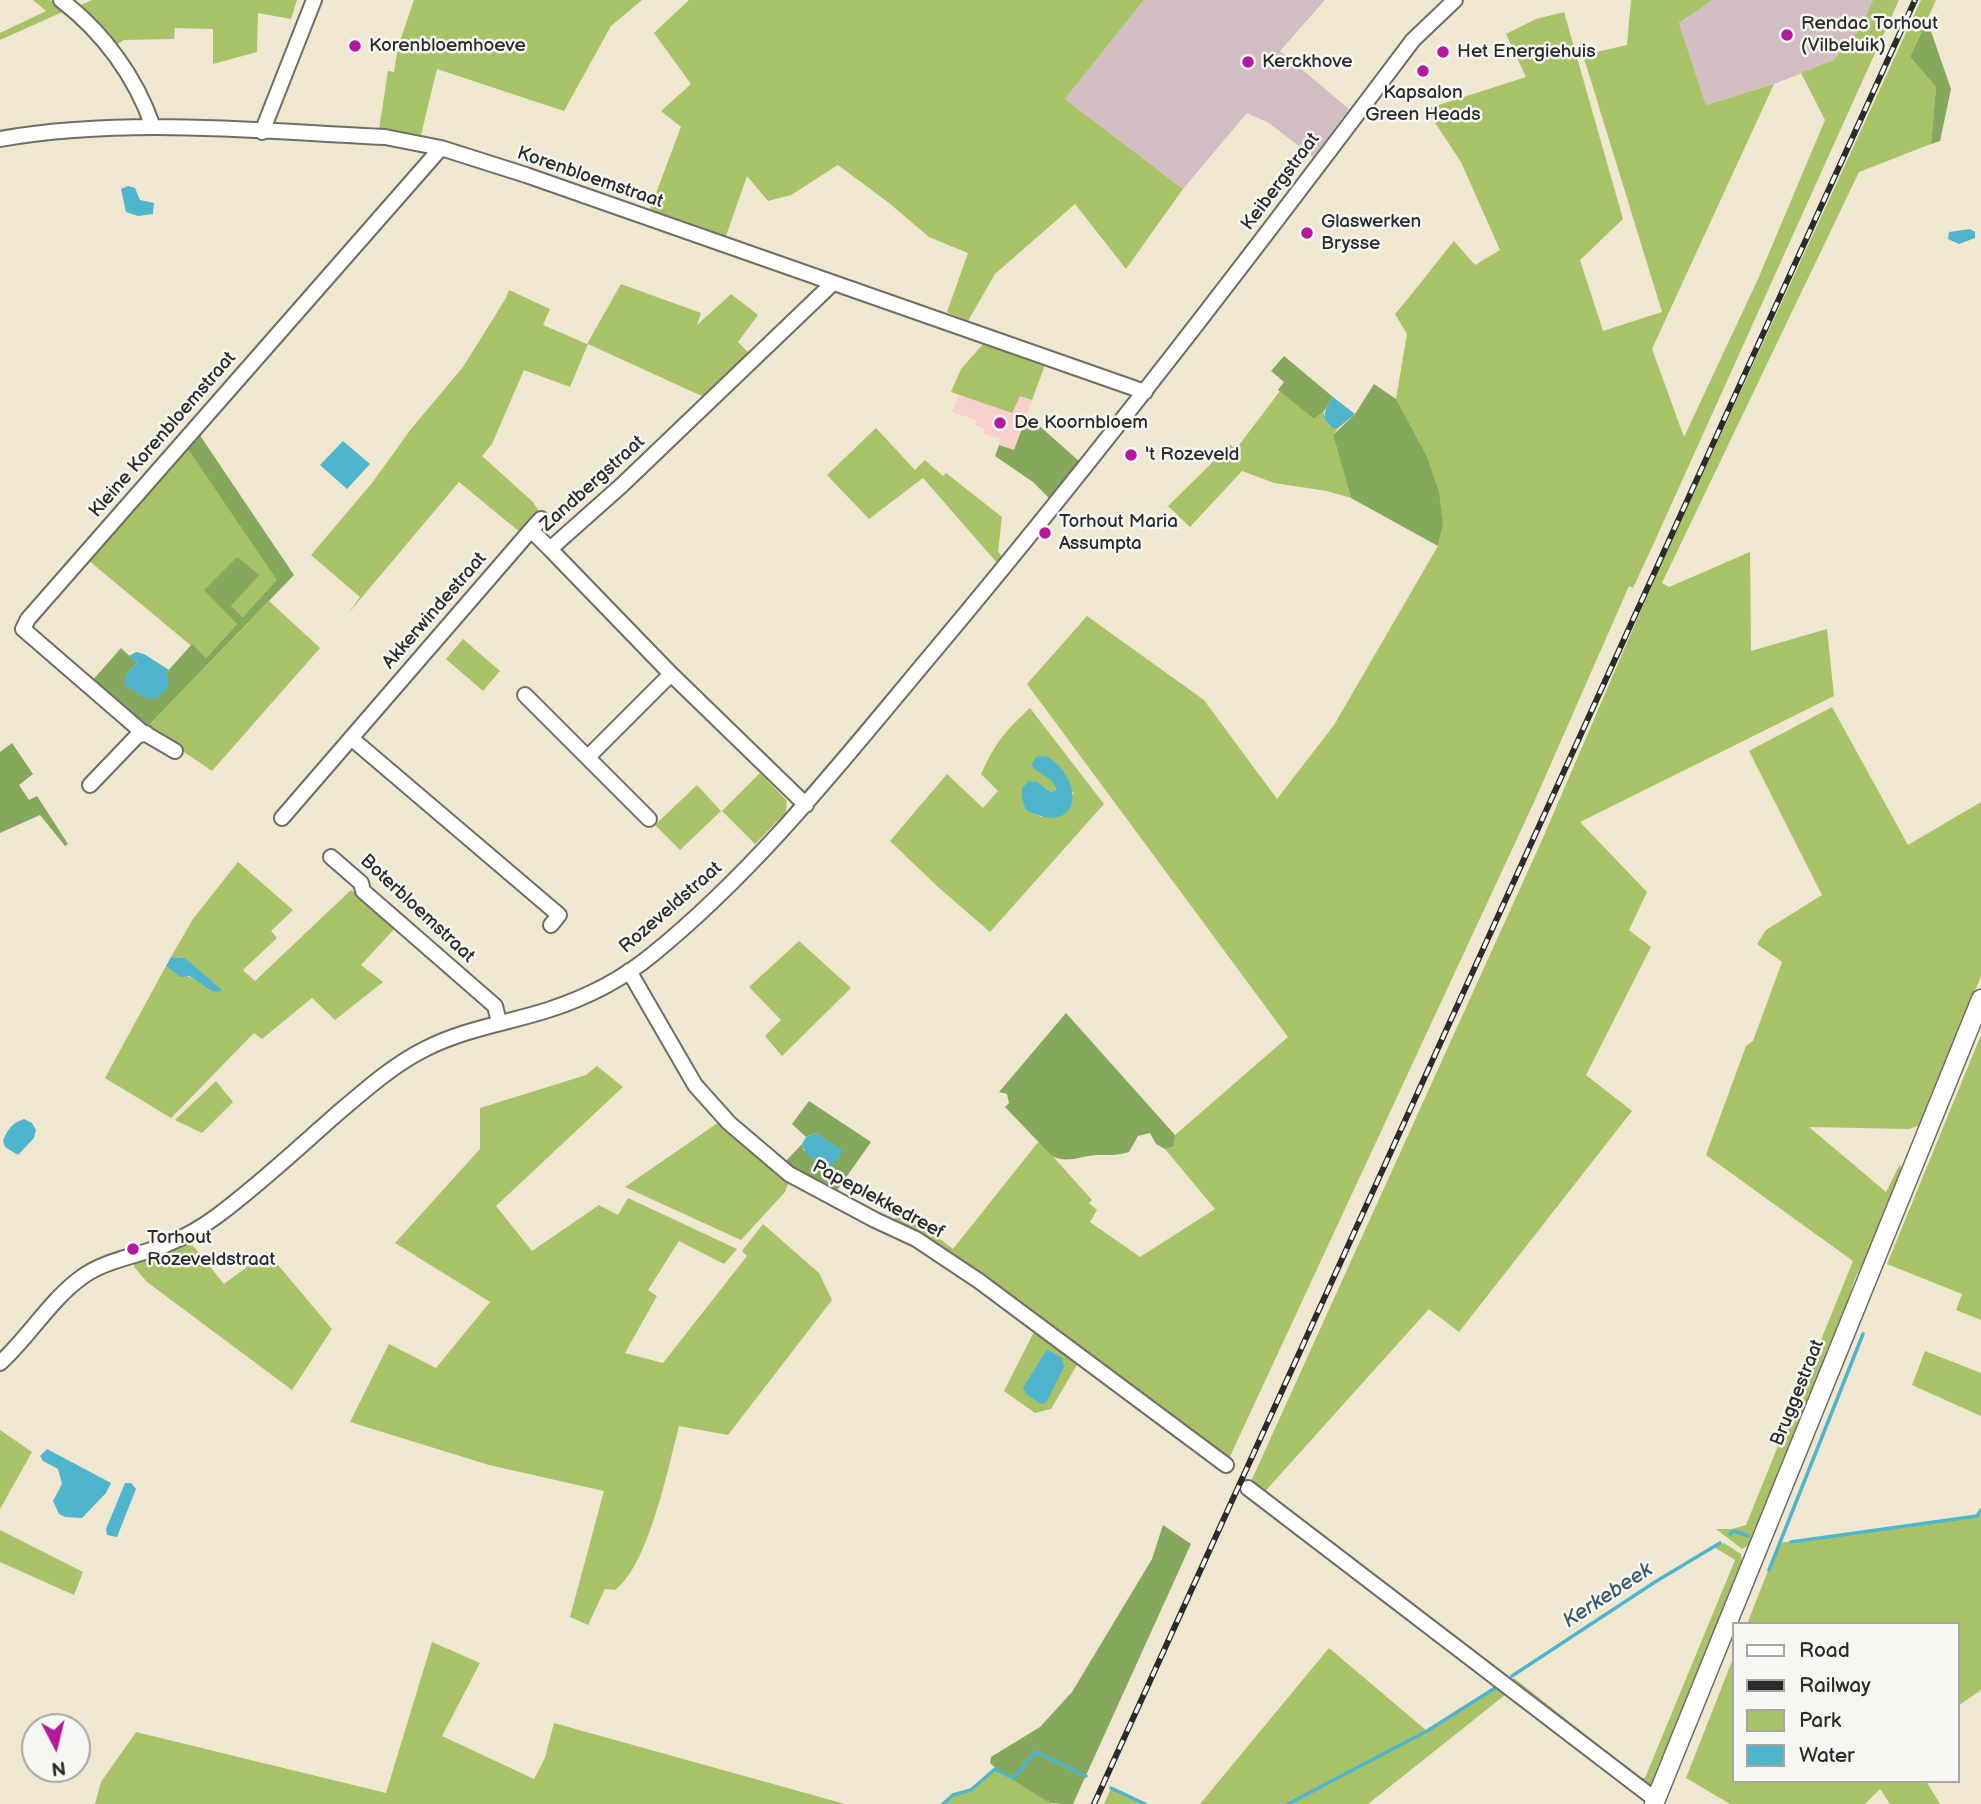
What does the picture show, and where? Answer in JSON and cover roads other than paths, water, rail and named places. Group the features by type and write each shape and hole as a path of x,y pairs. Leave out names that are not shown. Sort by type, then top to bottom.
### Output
{"main road":[{"name":"Bruggestraat","path":"1655,1802 1981,999"}],"street":[{"path":"61,0 93,29 117,56 146,107 153,127"},
{"path":"262,132 314,0"},
{"name":"Keibergstraat","path":"1145,393 1413,40 1455,0"},
{"name":"Korenbloemstraat","path":"0,139 62,130 153,127 384,137 441,148 526,175 1145,393"},
{"name":"Kleine Korenbloemstraat","path":"146,733 23,629 28,619 441,148"},
{"name":"Zandbergstraat","path":"806,806 671,674 550,549 622,485 833,283"},
{"name":"Rozeveldstraat","path":"0,1363 81,1278 94,1270 192,1233 228,1208 375,1082 405,1060 438,1043 571,1002 629,971 657,951 721,892 806,806 1145,393"},
{"name":"Akkerwindestraat","path":"282,818 536,525 550,549"},
{"path":"588,757 671,674"},
{"path":"525,695 649,820"},
{"path":"90,785 137,736 146,733 175,751"},
{"path":"351,738 559,915 551,925"},
{"name":"Boterbloemstraat","path":"331,857 360,883 363,891 495,1006 499,1022"},
{"name":"Papeplekkedreef","path":"629,971 702,1093 729,1123 789,1174 916,1239 979,1281 1226,1465"},
{"path":"1248,1488 1655,1802"}],"water":[{"path":"128,186 135,188 140,200 154,203 153,214 138,216 126,212 121,189"},
{"path":"1970,229 1975,232 1975,238 1959,244 1948,239 1949,232"},
{"path":"1333,397 1355,414 1338,428 1332,428 1324,418 1326,408"},
{"path":"343,441 370,464 347,489 320,465"},
{"path":"136,652 169,670 166,673 169,684 159,697 148,698 124,684 127,674 137,663 129,656"},
{"path":"1046,756 1059,766 1068,778 1072,791 1072,802 1067,812 1058,817 1045,817 1026,810 1022,800 1022,788 1029,781 1037,782 1051,792 1056,790 1050,779 1031,765 1036,757"},
{"path":"171,957 185,958 221,989 221,992 212,991 189,976 180,977 166,966"},
{"path":"24,1119 32,1123 36,1130 34,1138 18,1155 5,1147 3,1141 10,1127"},
{"path":"816,1133 843,1151 830,1169 806,1153 802,1144 806,1137"},
{"path":"1048,1350 1062,1358 1064,1367 1046,1403 1041,1404 1026,1394 1023,1388"},
{"path":"47,1449 111,1483 106,1493 82,1518 59,1514 53,1501 62,1484 58,1469 43,1461 40,1456"},
{"path":"125,1483 131,1483 136,1489 117,1537 107,1535 106,1529"}],"waterway":[{"path":"1769,1570 1863,1334"},
{"name":"Kerkebeek","path":"1791,1542 1977,1516 1981,1510"},
{"name":"Kerkebeek","path":"1730,1534 1734,1531 1748,1536"},
{"name":"Kerkebeek","path":"1512,1676 1655,1582 1720,1543"},
{"name":"Kerkebeek","path":"1288,1804 1427,1731 1495,1688"},
{"name":"Kerkebeek","path":"943,1804 953,1795 971,1790 995,1769 1013,1778 1036,1752 1086,1776"},
{"name":"Kerkebeek","path":"1111,1788 1145,1804"}],"railway":[{"path":"1094,1804 1915,0"}],"place":[{"name":"Rendac Torhout (Vilbeluik)","path":"1787,35"},
{"name":"Korenbloemhoeve","path":"355,46"},
{"name":"Het Energiehuis","path":"1443,52"},
{"name":"Kerckhove","path":"1248,62"},
{"name":"Kapsalon Green Heads","path":"1423,71"},
{"name":"Glaswerken Brysse","path":"1307,233"},
{"name":"De Koornbloem","path":"1000,423"},
{"name":"'t Rozeveld","path":"1131,455"},
{"name":"Torhout Maria Assumpta","path":"1045,533"},
{"name":"Torhout Rozeveldstraat","path":"133,1249"}]}
